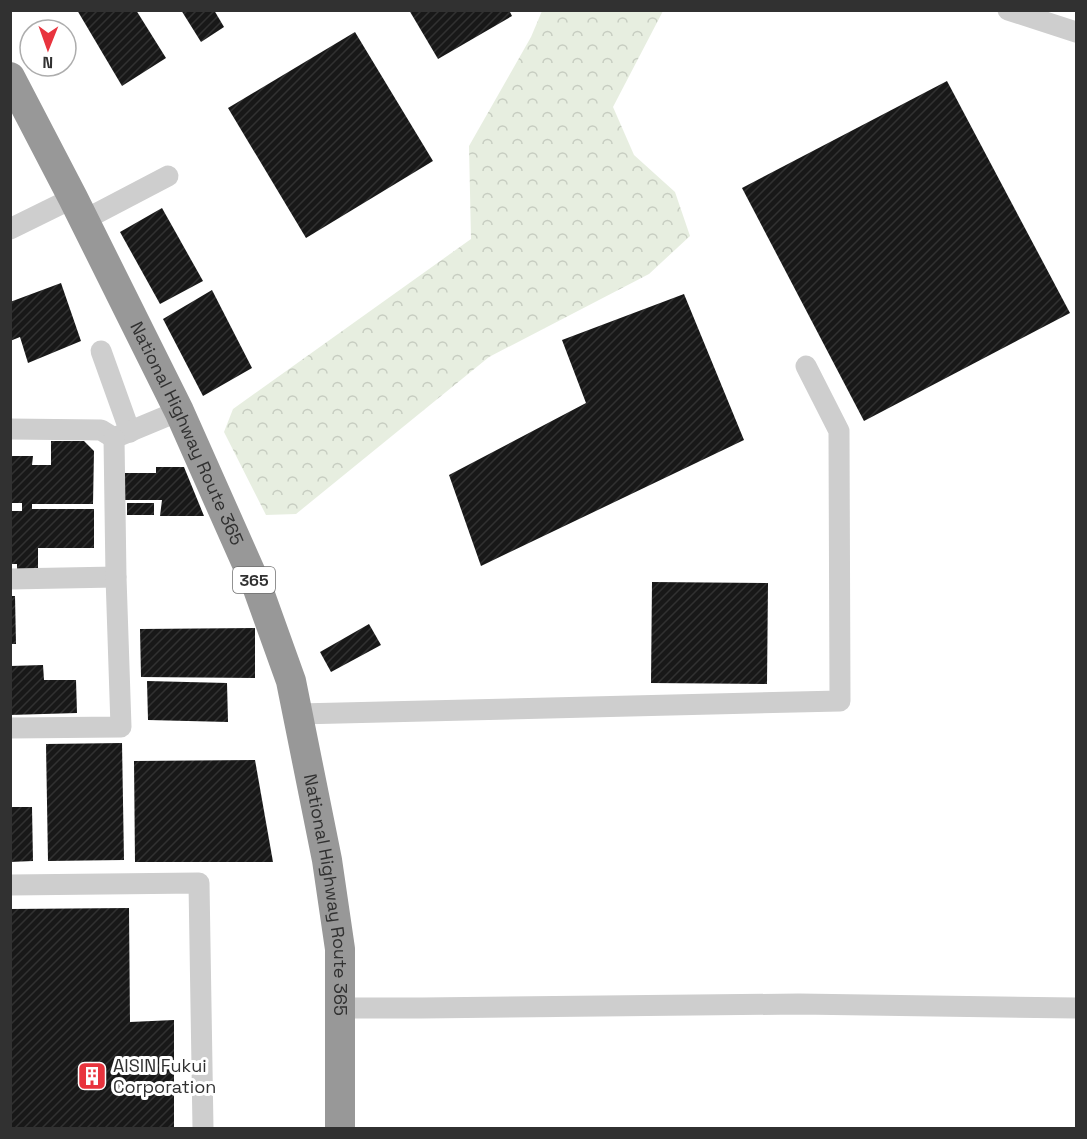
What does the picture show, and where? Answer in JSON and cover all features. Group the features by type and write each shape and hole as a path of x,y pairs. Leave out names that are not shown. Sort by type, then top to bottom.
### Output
{"highway":[{"name":"National Highway Route 365","path":"10,77 79,209 179,411 258,589 291,681 327,860 340,949 340,1128"}],"street":[{"path":"1008,10 1077,32"},
{"path":"10,229 79,209 168,176"},
{"path":"10,728 121,727 116,577 122,435 101,351"},
{"path":"298,714 840,701 839,432 806,366"},
{"path":"10,429 101,430 122,435 179,411"},
{"path":"10,579 116,577"},
{"path":"10,885 199,883 203,1128"},
{"path":"340,1008 798,1004 1077,1008"}],"green space":[{"path":"542,11 663,11 613,107 634,155 675,192 690,236 649,274 489,357 296,514 266,515 224,432 233,409 471,239 469,146 531,37"}],"building":[{"path":"77,10 136,10 166,58 122,86"},
{"path":"181,10 214,10 224,27 201,42"},
{"path":"409,10 509,10 512,16 438,59"},
{"path":"355,32 433,161 306,238 228,108"},
{"path":"947,81 1070,313 864,421 742,188"},
{"path":"162,208 203,281 160,304 120,232"},
{"path":"61,283 81,341 28,363 20,337 10,341 10,302"},
{"path":"212,290 252,368 203,396 163,319"},
{"path":"684,294 744,440 481,566 449,475 586,403 562,340"},
{"path":"51,441 84,441 94,451 93,504 32,504 32,509 94,509 94,548 38,548 38,570 17,570 17,564 10,564 10,511 22,511 22,503 10,503 10,456 33,456 32,465 51,465"},
{"path":"156,467 184,467 204,516 160,516 162,500 125,500 125,473 156,473"},
{"path":"127,503 154,503 154,515 127,515"},
{"path":"652,582 768,583 767,684 651,683"},
{"path":"10,596 15,596 16,644 10,644"},
{"path":"369,624 381,645 331,672 320,652"},
{"path":"255,628 255,678 141,677 140,629"},
{"path":"43,665 44,680 76,680 77,713 10,715 10,666"},
{"path":"147,681 227,683 228,722 148,720"},
{"path":"122,743 124,860 48,861 46,744"},
{"path":"255,760 273,862 135,862 134,761"},
{"path":"10,807 32,807 33,861 10,862"},
{"path":"129,908 130,1022 174,1020 174,1128 10,1128 10,909"}],"place":[{"name":"AISIN Fukui Corporation","path":"92,1076"}]}
